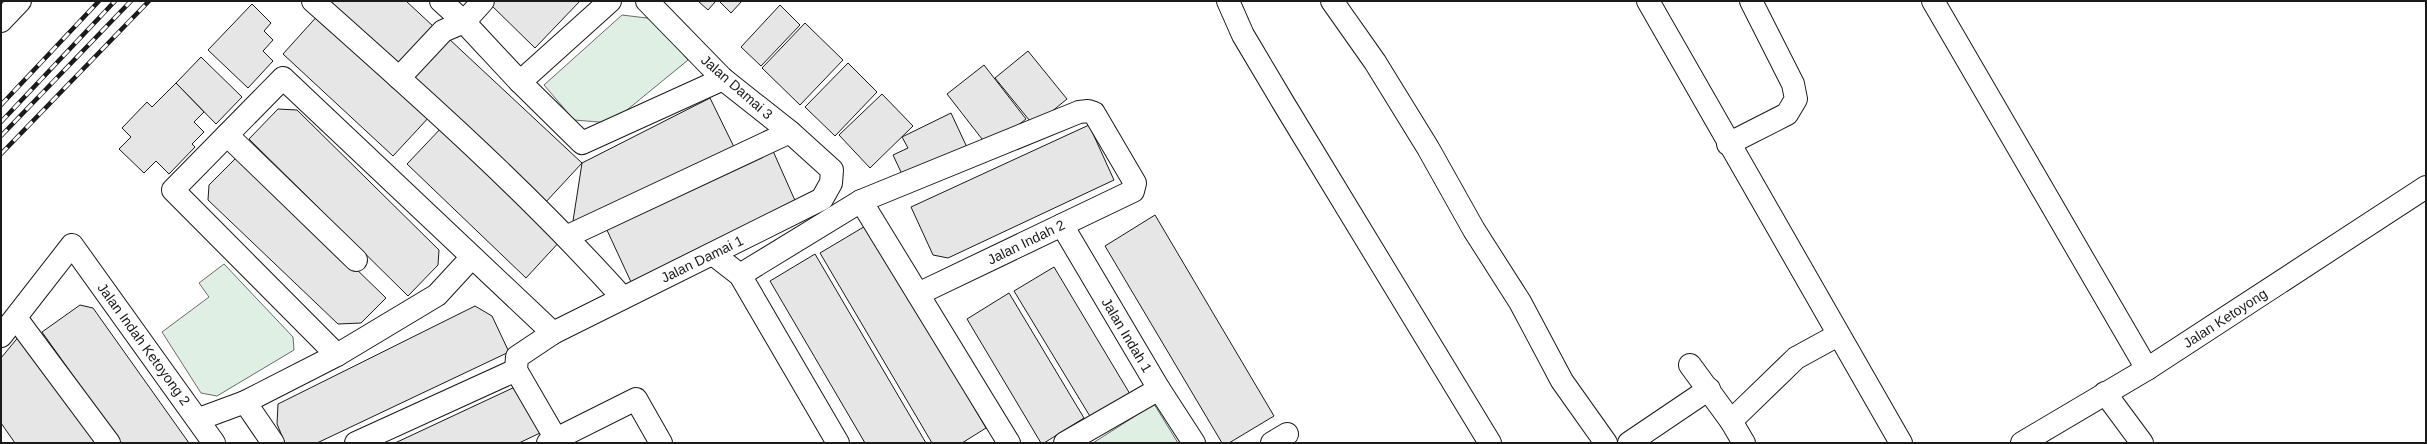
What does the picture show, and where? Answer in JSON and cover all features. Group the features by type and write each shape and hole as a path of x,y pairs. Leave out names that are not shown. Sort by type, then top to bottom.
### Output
{"street":[{"path":"1,20 20,1"},
{"path":"313,1 399,78 568,236 623,298"},
{"path":"441,1 464,22 520,82 582,143 723,79"},
{"path":"399,78 443,31 464,22 484,1"},
{"path":"520,82 610,1"},
{"name":"Jalan Damai 3","path":"647,1 723,79 790,132 832,170"},
{"path":"1228,1 1243,35 1490,443"},
{"path":"1332,1 1375,62 1428,148 1474,230 1520,302 1562,381 1606,443"},
{"path":"1648,1 1728,144 1901,443"},
{"path":"1728,144 1787,114 1796,100 1793,84 1751,1"},
{"path":"1932,1 2146,368"},
{"path":"337,355 173,190 283,78 553,333"},
{"name":"Jalan Indah 2","path":"861,201 1080,112 1088,111 1094,113 1135,183 1133,191 918,294"},
{"path":"568,236 790,132"},
{"path":"227,135 356,260"},
{"name":"Jalan Damai 1","path":"516,370 517,357 553,333 822,199 831,183 832,170"},
{"name":"Jalan Ketoyong","path":"2022,443 2146,368 2426,187"},
{"path":"740,275 861,201 1006,442"},
{"name":"Jalan Indah 1","path":"1062,225 1159,389 1194,443"},
{"name":"Jalan Indah Ketoyong 2","path":"16,318 72,245 199,419 214,443"},
{"path":"713,254 740,275 838,443"},
{"path":"199,419 245,402 337,355 437,295 472,257"},
{"path":"1,336 16,318 109,443"},
{"path":"1731,421 1796,358 1838,335"},
{"path":"1690,365 1731,421 1744,443"},
{"path":"356,443 516,370 562,439 636,399 661,443"},
{"path":"1065,443 1159,389"},
{"path":"1629,443 1709,390"},
{"path":"2105,393 2142,443"},
{"path":"245,402 273,443"}],"green space":[{"path":"622,15 655,19 688,60 611,123 574,120 544,85"},
{"path":"224,264 293,337 294,350 217,396 201,393 162,332 209,297 199,283"},
{"path":"1154,404 1178,443 1093,443"}],"building":[{"path":"323,1 406,1 434,27 396,69"},
{"path":"491,1 580,1 535,48 489,3"},
{"path":"698,1 716,1 708,10"},
{"path":"719,1 742,1 731,13"},
{"path":"252,4 271,23 264,31 273,40 263,51 273,61 248,88 208,50"},
{"path":"780,5 800,25 761,66 741,47"},
{"path":"320,13 431,115 393,156 283,54"},
{"path":"805,23 843,60 800,105 762,68"},
{"path":"448,38 582,163 544,204 410,79"},
{"path":"1028,51 1067,99 1034,126 995,78"},
{"path":"201,57 242,97 216,124 176,83"},
{"path":"848,63 877,92 835,136 805,107"},
{"path":"984,65 1026,119 989,148 947,94"},
{"path":"176,83 204,112 194,122 204,132 192,144 195,147 169,174 156,161 144,173 119,149 131,137 122,128 147,102 152,107"},
{"path":"882,94 913,126 870,168 839,135"},
{"path":"710,98 734,147 583,223 573,221 582,163"},
{"path":"278,109 297,110 439,250 438,265 408,296 249,139"},
{"path":"951,113 971,156 908,187 893,155 908,148 902,137"},
{"path":"444,125 562,239 526,278 407,164"},
{"path":"1089,125 1114,180 948,258 933,255 911,207"},
{"path":"773,151 797,205 631,282 606,228"},
{"path":"239,155 386,298 361,323 338,324 208,200 209,185"},
{"path":"1155,215 1274,416 1229,443 1222,443 1105,246"},
{"path":"867,225 986,428 962,443 932,443 820,253"},
{"path":"815,254 926,443 865,443 770,281"},
{"path":"1054,267 1130,394 1091,418 1014,291"},
{"path":"1009,293 1084,418 1044,443 1041,443 967,319"},
{"path":"80,305 93,308 189,443 121,443 42,332"},
{"path":"475,306 492,316 509,352 317,443 285,443 277,424 278,404"},
{"path":"20,335 97,443 15,443 1,423 1,358"},
{"path":"517,386 540,433 519,443 395,443"}],"railway":[{"path":"1,105 99,1"},
{"path":"1,122 115,1"},
{"path":"1,136 131,1"},
{"path":"1,154 149,1"}]}
